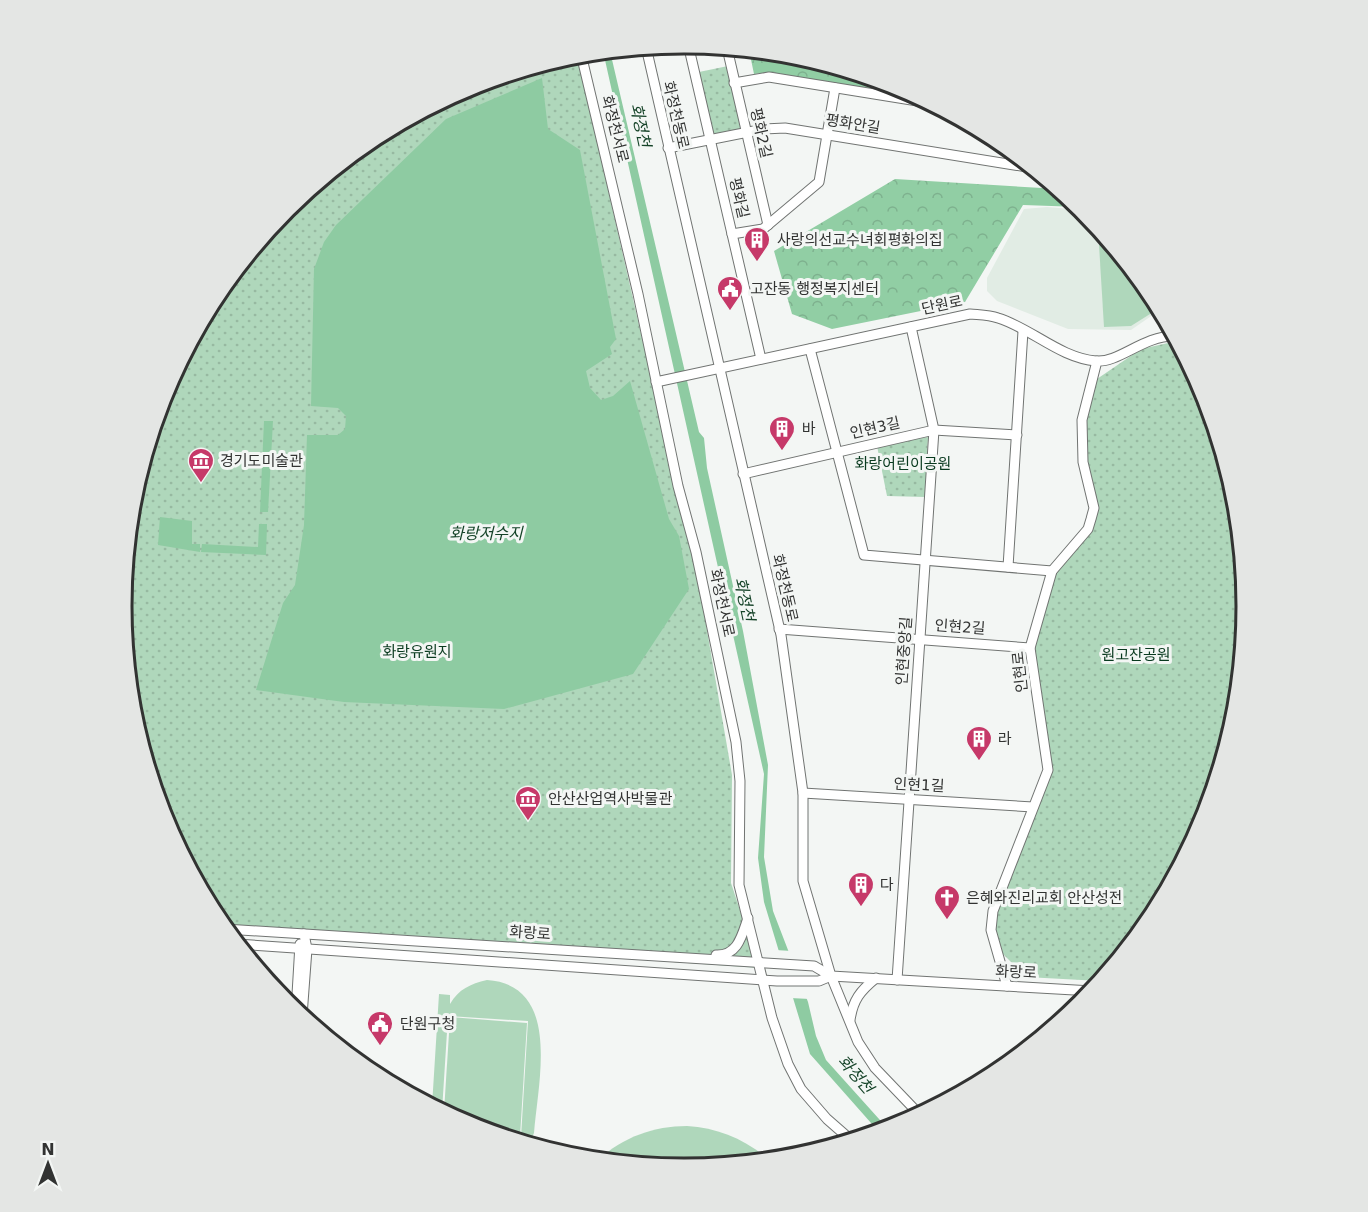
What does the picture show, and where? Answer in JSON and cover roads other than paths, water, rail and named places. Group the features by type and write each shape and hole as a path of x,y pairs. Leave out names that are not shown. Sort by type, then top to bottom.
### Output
{"street":[{"name":"평화길","path":"690,54 761,359"},
{"name":"화정천동로","path":"648,55 779,629 803,793 803,881 831,976 858,1042 875,1068 913,1108"},
{"name":"평화2길","path":"729,56 768,225"},
{"name":"화정천서로","path":"583,64 660,381 678,486 696,552 736,742 740,781 739,885 772,1018 788,1064 801,1089 827,1119 844,1134"},
{"path":"734,82 770,77 900,98"},
{"path":"732,234 763,229 819,182 836,88"},
{"name":"평화안길","path":"668,148 745,132 785,128 1016,165"},
{"name":"단원로","path":"660,381 970,314 998,318 1066,351 1097,361"},
{"name":"인현중앙길","path":"897,980 934,430 911,327"},
{"path":"1008,567 1023,331"},
{"path":"1097,361 1109,360 1143,342 1165,336"},
{"path":"810,349 864,555 1052,571"},
{"name":"인현로","path":"1007,986 991,930 993,911 1048,770 1030,648 1052,571 1088,529 1094,508 1083,462 1082,420 1097,361"},
{"name":"인현3길","path":"743,474 934,430 1017,435"},
{"name":"인현2길","path":"779,629 1030,648"},
{"name":"인현1길","path":"803,793 1033,807"},
{"path":"692,958 730,953 740,942 748,918"},
{"name":"화랑로","path":"237,930 814,966 831,976"},
{"path":"297,999 304,934"},
{"name":"화랑로","path":"248,945 777,981 819,981 831,976 1080,990"},
{"path":"302,1004 303,948"},
{"path":"850,1023 852,1003 861,990 876,978"}],"water":[{"path":"612,59 699,432 704,438 707,468 743,631 768,765 764,857 773,911 808,1002 816,1036 826,1060 881,1121 872,1125 810,1054 764,902 758,858 764,774 605,60"},
{"name":"화랑저수지","path":"542,78 548,129 580,150 616,339 610,347 612,354 586,371 590,388 601,400 613,396 630,381 669,519 679,536 689,589 633,674 504,709 344,702 256,690 283,603 295,585 304,525 307,435 338,435 345,429 346,416 338,408 311,406 314,269 324,242 336,225 446,119"},
{"path":"264,421 273,421 268,512 260,512"},
{"path":"160,517 192,521 192,544 200,544 200,552 158,545"},
{"path":"259,524 267,524 266,555 201,552 202,544 258,547"}],"place":[{"name":"사랑의선교수녀회평화의집","path":"757,263"},
{"name":"고잔동 행정복지센터","path":"730,312"},
{"name":"바","path":"782,452"},
{"name":"경기도미술관","path":"201,484"},
{"name":"라","path":"979,762"},
{"name":"안산산업역사박물관","path":"528,822"},
{"name":"다","path":"861,908"},
{"name":"은혜와진리교회 안산성전","path":"947,921"},
{"name":"단원구청","path":"380,1047"}],"water label":[{"name":"화정천","path":"641,125"},
{"name":"화정천","path":"745,599"},
{"name":"화정천","path":"856,1074"}],"park label":[{"name":"화랑어린이공원","path":"903,464"},
{"name":"화랑유원지","path":"417,652"},
{"name":"원고잔공원","path":"1136,655"}]}
